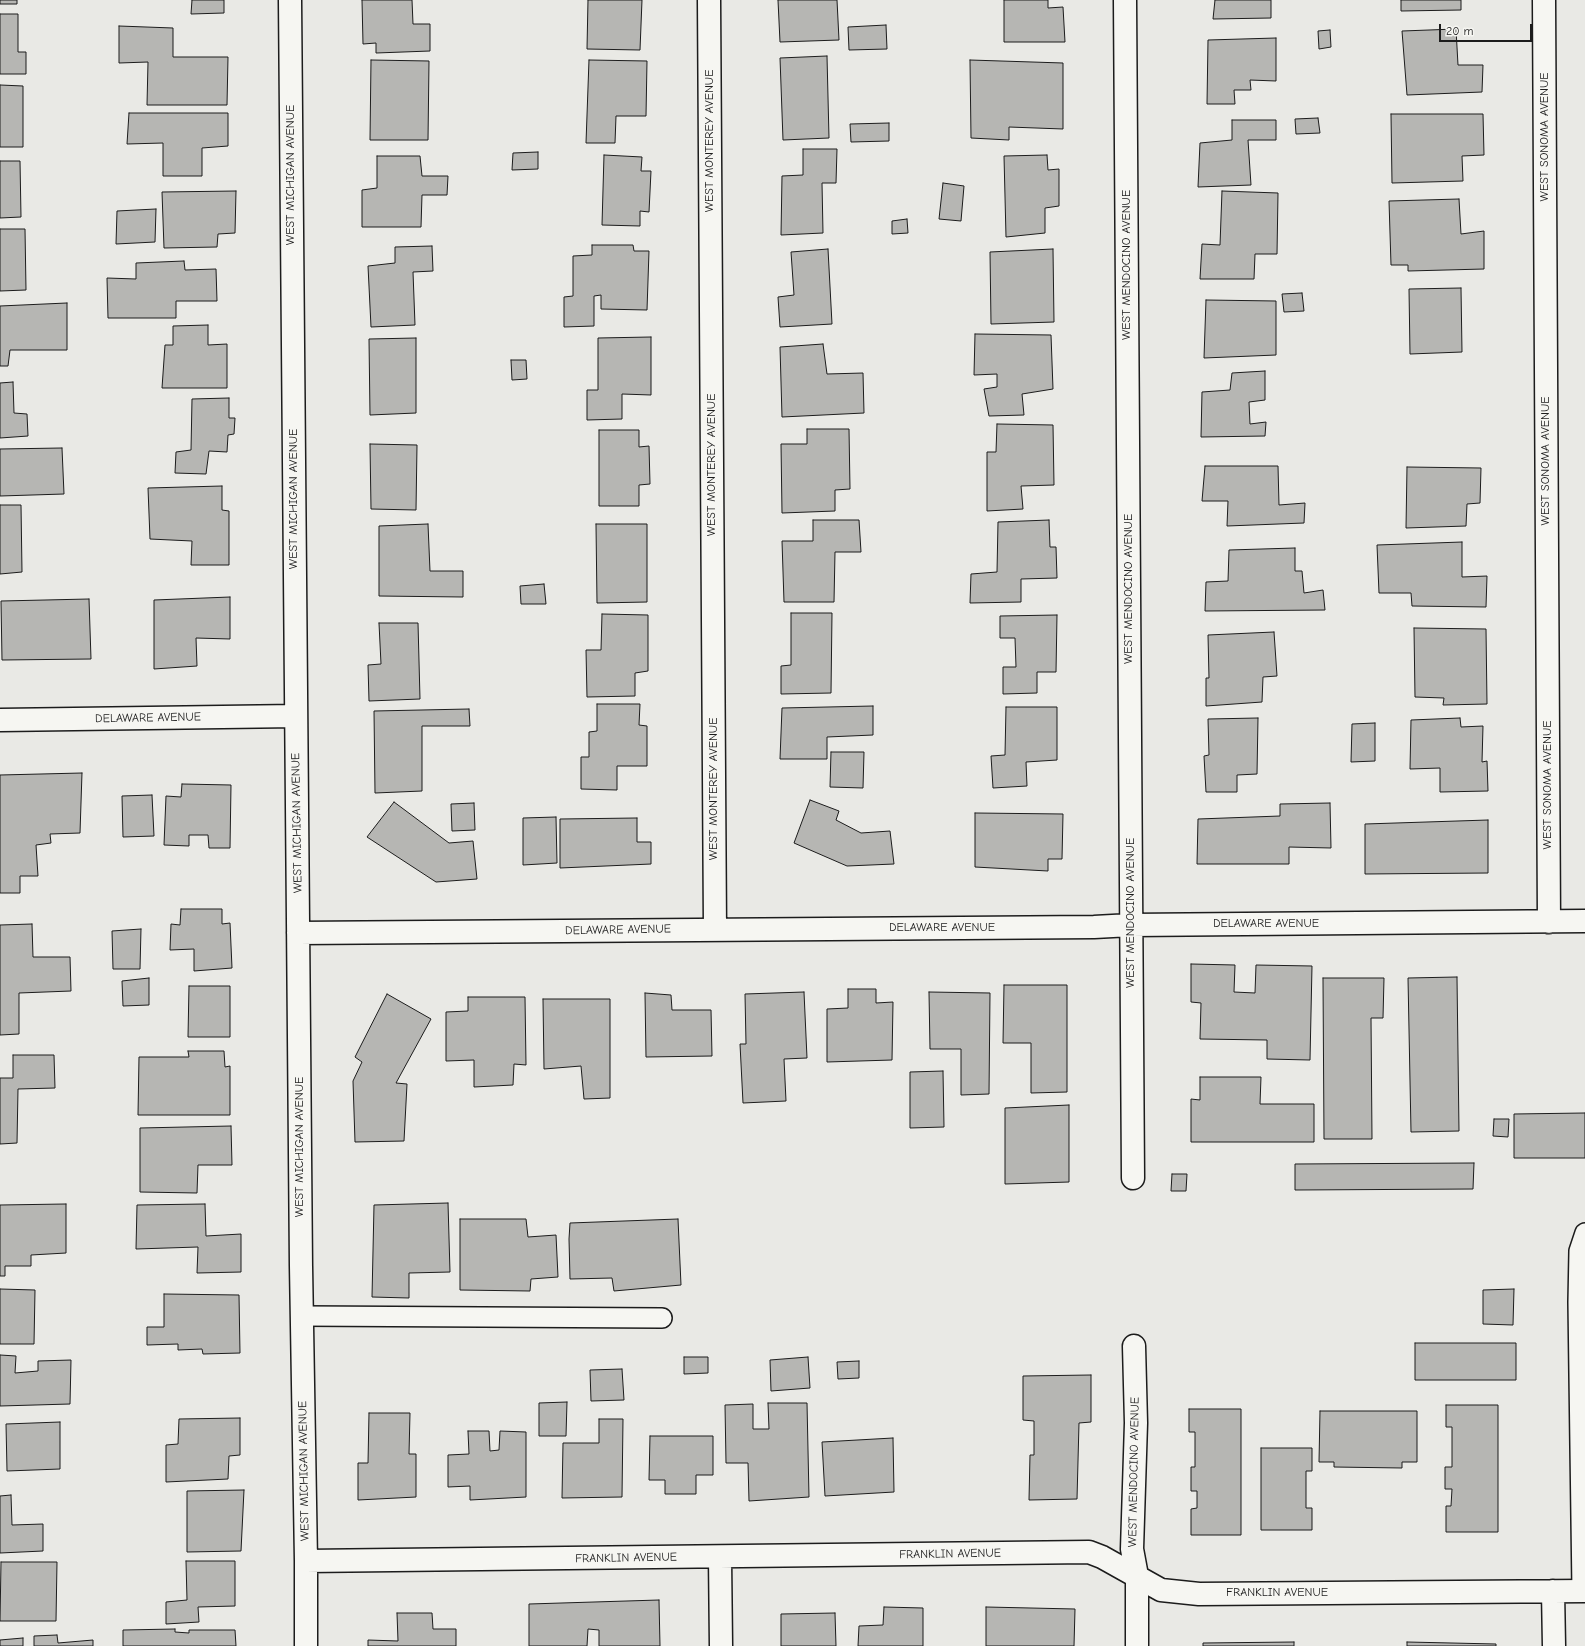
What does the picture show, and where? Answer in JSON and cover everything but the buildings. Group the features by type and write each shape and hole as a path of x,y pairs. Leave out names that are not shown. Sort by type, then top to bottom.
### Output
{"street":[{"name":"WEST MICHIGAN AVENUE","path":"290,0 306,1646"},
{"name":"WEST MONTEREY AVENUE","path":"709,0 715,929"},
{"name":"WEST MENDOCINO AVENUE","path":"1126,0 1133,1178"},
{"name":"WEST SONOMA AVENUE","path":"1544,0 1548,922"},
{"name":"DELAWARE AVENUE","path":"0,720 296,716"},
{"name":"DELAWARE AVENUE","path":"298,933 1094,927 1131,925 1585,921"},
{"name":"WEST MENDOCINO AVENUE","path":"1134,1346 1136,1423 1132,1549 1137,1576 1137,1646"},
{"name":"FRANKLIN AVENUE","path":"306,1561 1089,1552 1102,1557 1161,1590 1199,1594 1583,1591"},
{"path":"720,1556 721,1646"},
{"path":"1553,1591 1554,1646"}],"lane":[{"path":"1583,1591 1581,1302 1579,1251 1585,1233"},
{"path":"302,1316 662,1318"}]}
